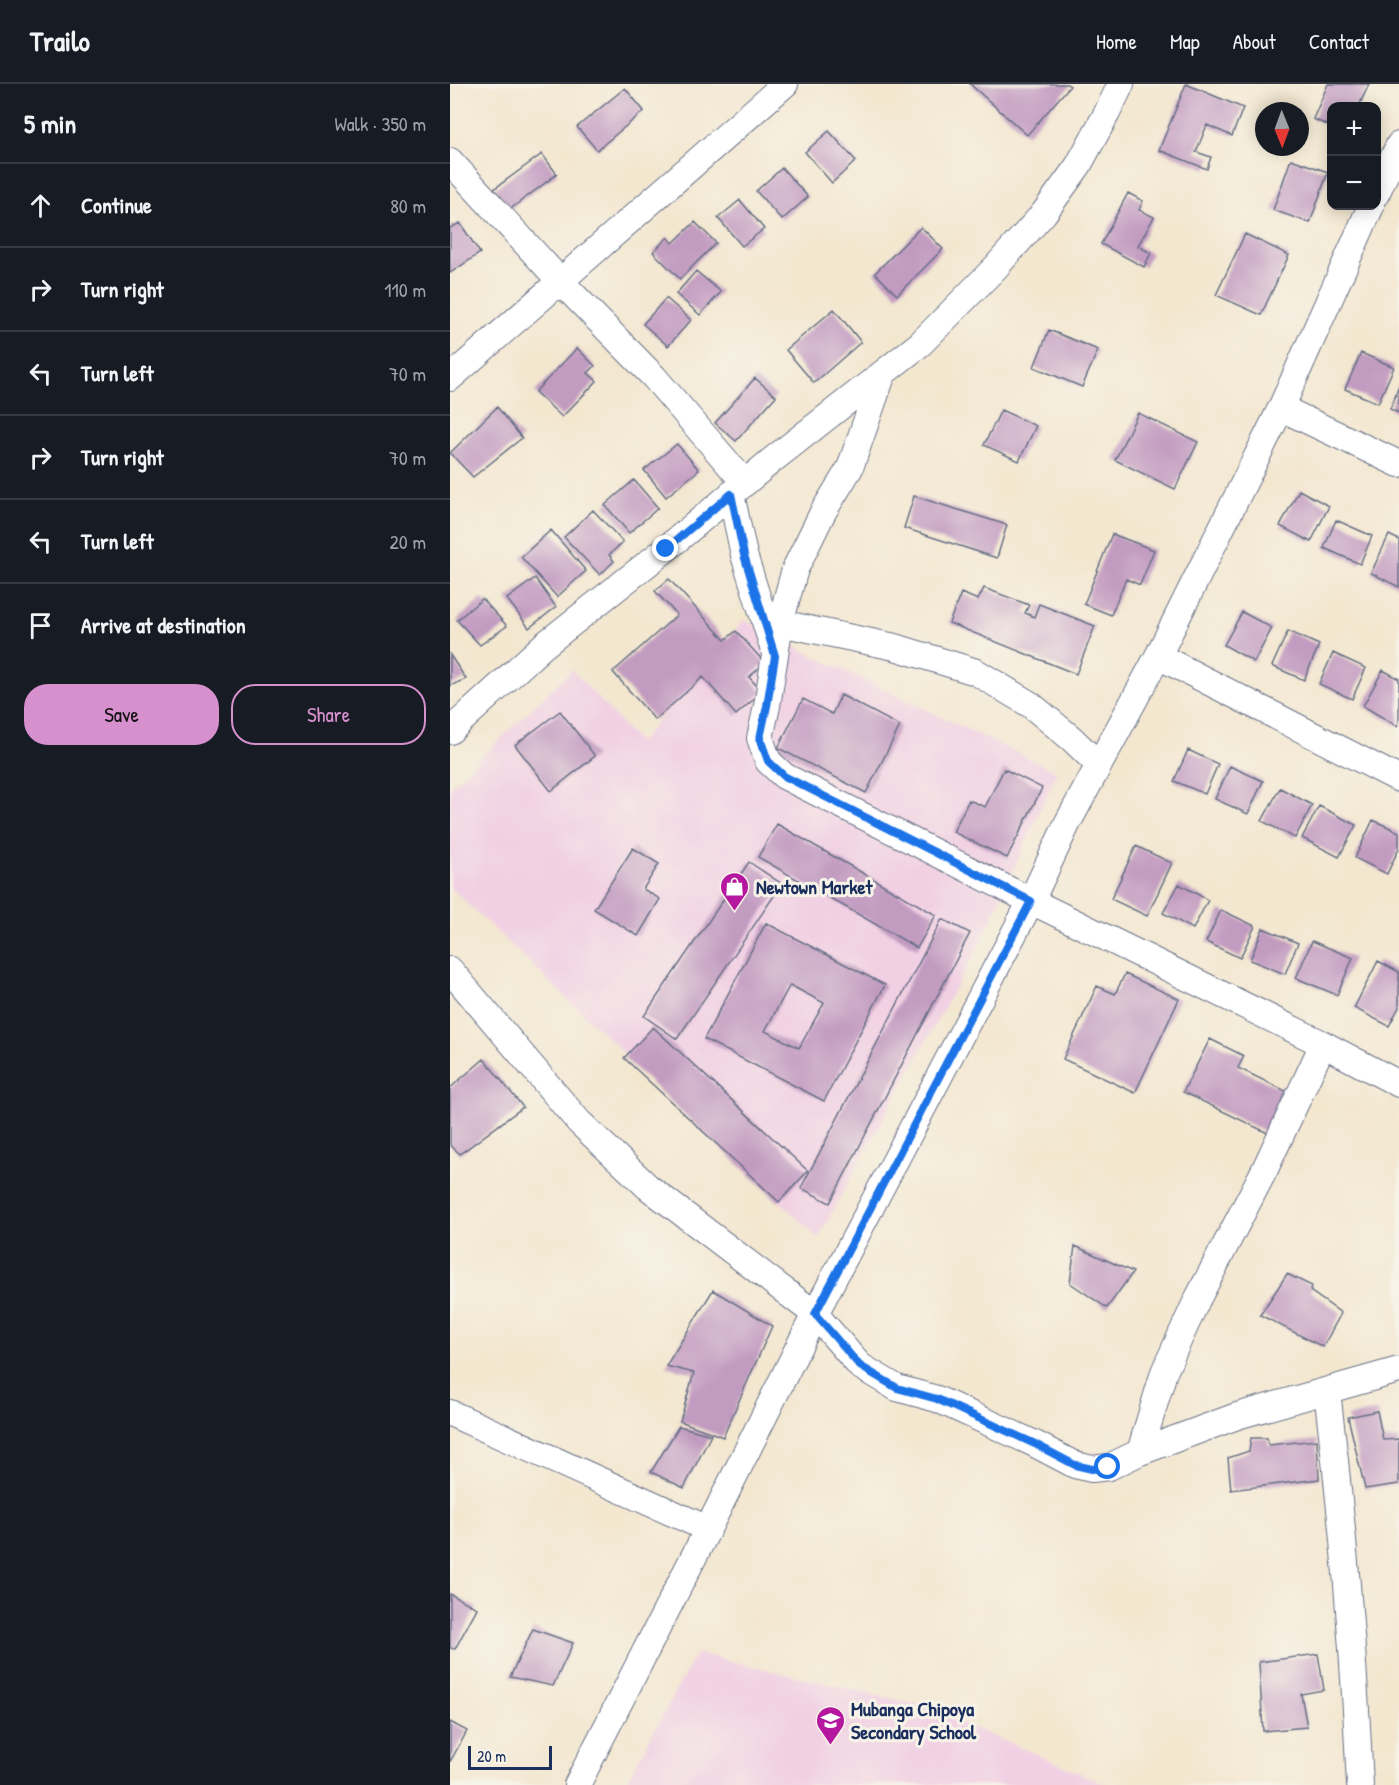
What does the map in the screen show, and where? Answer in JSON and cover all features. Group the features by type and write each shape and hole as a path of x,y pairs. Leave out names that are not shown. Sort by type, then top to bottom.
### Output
{"street":[{"path":"450,378 785,84"},
{"path":"450,731 543,646 920,344 995,268 1044,213 1077,166 1121,84"},
{"path":"1381,186 1397,152"},
{"path":"450,161 561,282 654,377 738,489 744,555 775,656"},
{"path":"577,1785 815,1314 1031,901 1067,824 1158,656 1281,408 1369,210"},
{"path":"883,373 850,468 795,569 780,623 760,738 768,761 784,776 1399,1084"},
{"path":"1281,408 1399,464"},
{"path":"780,623 895,647 976,672 1031,705 1099,765"},
{"path":"1158,656 1399,779"},
{"path":"450,970 579,1122 648,1187 815,1314 860,1366 897,1388 937,1399 1075,1465 1092,1469 1108,1467 1140,1452 1238,1416 1399,1370"},
{"path":"1140,1452 1164,1372 1197,1300 1265,1169 1323,1044"},
{"path":"1327,1391 1346,1563 1360,1785"},
{"path":"450,1413 708,1529"}],"shaded area":[{"name":"Newtown Market","path":"744,620 1057,772 984,935 818,1238 450,887 450,787 572,670 639,743"},
{"name":"Mubanga Chipoya Secondary School","path":"696,1653 919,1705 1108,1785 625,1785"}],"building":[{"path":"970,84 1067,84 1070,86 1027,135"},
{"path":"1186,84 1243,108 1232,136 1207,125 1196,152 1211,157 1207,169 1159,150"},
{"path":"1328,84 1369,84 1361,102 1327,102 1327,125 1313,119"},
{"path":"625,88 644,111 597,150 577,127"},
{"path":"829,131 856,161 832,183 805,152"},
{"path":"542,154 557,174 509,210 494,189"},
{"path":"1291,159 1327,172 1310,223 1273,210"},
{"path":"782,168 808,197 782,220 756,191"},
{"path":"1128,193 1143,201 1139,210 1154,217 1138,246 1151,253 1144,267 1101,244"},
{"path":"740,200 764,229 742,246 718,218"},
{"path":"695,222 716,243 680,279 653,252 668,237 673,243"},
{"path":"460,223 480,253 450,273 450,228"},
{"path":"921,227 943,249 897,295 875,273"},
{"path":"1245,234 1289,255 1261,315 1216,295"},
{"path":"696,271 721,292 700,315 676,294"},
{"path":"666,298 691,320 668,346 643,324"},
{"path":"834,309 861,342 814,383 786,350"},
{"path":"1049,330 1098,350 1082,387 1034,367"},
{"path":"577,348 595,366 588,373 597,381 562,417 535,392"},
{"path":"1361,353 1394,367 1378,403 1345,389"},
{"path":"755,378 776,396 736,441 715,423"},
{"path":"1399,386 1399,413 1390,409"},
{"path":"497,407 522,438 473,477 450,453"},
{"path":"1001,410 1036,426 1019,461 984,445"},
{"path":"1138,413 1198,442 1175,489 1115,460"},
{"path":"677,444 699,470 666,497 644,470"},
{"path":"634,480 658,508 629,533 605,505"},
{"path":"1299,490 1329,506 1311,542 1280,526"},
{"path":"914,496 1007,525 997,558 904,528"},
{"path":"593,510 623,542 609,555 614,561 600,575 564,537"},
{"path":"1336,520 1372,536 1360,564 1324,548"},
{"path":"551,530 586,571 557,597 521,557"},
{"path":"1112,534 1154,550 1140,585 1126,579 1111,615 1084,604"},
{"path":"1389,535 1399,540 1399,587 1371,573"},
{"path":"535,578 556,607 529,628 507,599"},
{"path":"669,579 725,640 736,631 765,663 749,677 762,692 736,715 703,677 655,720 613,672 677,615 655,591"},
{"path":"984,588 1029,605 1025,613 1034,617 1039,604 1095,626 1076,674 949,623 961,593 978,600"},
{"path":"482,599 507,626 480,645 457,620"},
{"path":"1242,612 1272,628 1254,662 1224,645"},
{"path":"1288,631 1319,645 1304,680 1272,666"},
{"path":"1333,653 1366,668 1352,699 1319,684"},
{"path":"450,655 466,679 450,686"},
{"path":"1383,670 1399,679 1399,722 1397,726 1363,706"},
{"path":"841,695 900,726 866,793 778,748 803,699 832,714"},
{"path":"560,711 595,756 551,791 515,745"},
{"path":"1188,750 1218,764 1205,794 1174,781"},
{"path":"1230,766 1263,781 1248,814 1215,799"},
{"path":"1004,769 1042,788 1007,858 953,832 969,800 985,807"},
{"path":"1280,788 1312,805 1295,838 1262,821"},
{"path":"1319,806 1356,825 1339,857 1302,838"},
{"path":"1373,820 1399,832 1399,848 1387,874 1355,858"},
{"path":"777,824 936,915 917,948 758,857"},
{"path":"1136,846 1172,863 1147,916 1111,899"},
{"path":"633,848 659,864 643,889 660,899 638,936 594,909"},
{"path":"749,862 782,884 677,1039 644,1016"},
{"path":"1179,884 1208,900 1193,929 1163,913"},
{"path":"1221,910 1255,926 1240,958 1206,942"},
{"path":"942,919 970,933 830,1203 801,1188"},
{"path":"766,923 885,985 824,1101 704,1039","holes":["790,985 824,1003 799,1048 765,1031"]},
{"path":"1263,928 1298,943 1285,974 1250,960"},
{"path":"1312,941 1353,958 1337,995 1296,978"},
{"path":"1378,961 1399,972 1399,1007 1389,1026 1354,1008"},
{"path":"1125,974 1179,999 1135,1093 1063,1059 1097,986 1115,994"},
{"path":"653,1027 808,1171 779,1202 624,1058"},
{"path":"1210,1039 1244,1056 1238,1068 1298,1097 1278,1138 1183,1092"},
{"path":"484,1059 523,1107 460,1154 450,1145 450,1088"},
{"path":"1075,1246 1133,1272 1107,1308 1070,1283"},
{"path":"1287,1274 1312,1286 1310,1291 1341,1313 1323,1347 1260,1315"},
{"path":"713,1290 772,1326 723,1437 680,1421 694,1373 666,1366"},
{"path":"1377,1411 1383,1440 1399,1439 1399,1484 1365,1489 1348,1417"},
{"path":"679,1426 711,1435 684,1488 651,1472"},
{"path":"1251,1438 1267,1438 1269,1445 1317,1440 1319,1479 1231,1490 1228,1458 1249,1451"},
{"path":"450,1594 477,1608 455,1649 450,1648"},
{"path":"533,1629 573,1643 553,1686 510,1677"},
{"path":"1318,1654 1324,1690 1301,1694 1307,1727 1263,1731 1259,1662"},
{"path":"450,1722 467,1731 450,1762"}],"place":[{"name":"Newtown Market","path":"735,912"},
{"name":"Mubanga Chipoya Secondary School","path":"830,1746"}],"route":[{"path":"666,549 731,494 744,555 775,656 760,738 768,761 784,776 1031,901 815,1314 860,1366 897,1388 937,1399 1075,1465 1092,1469 1108,1467"}]}
